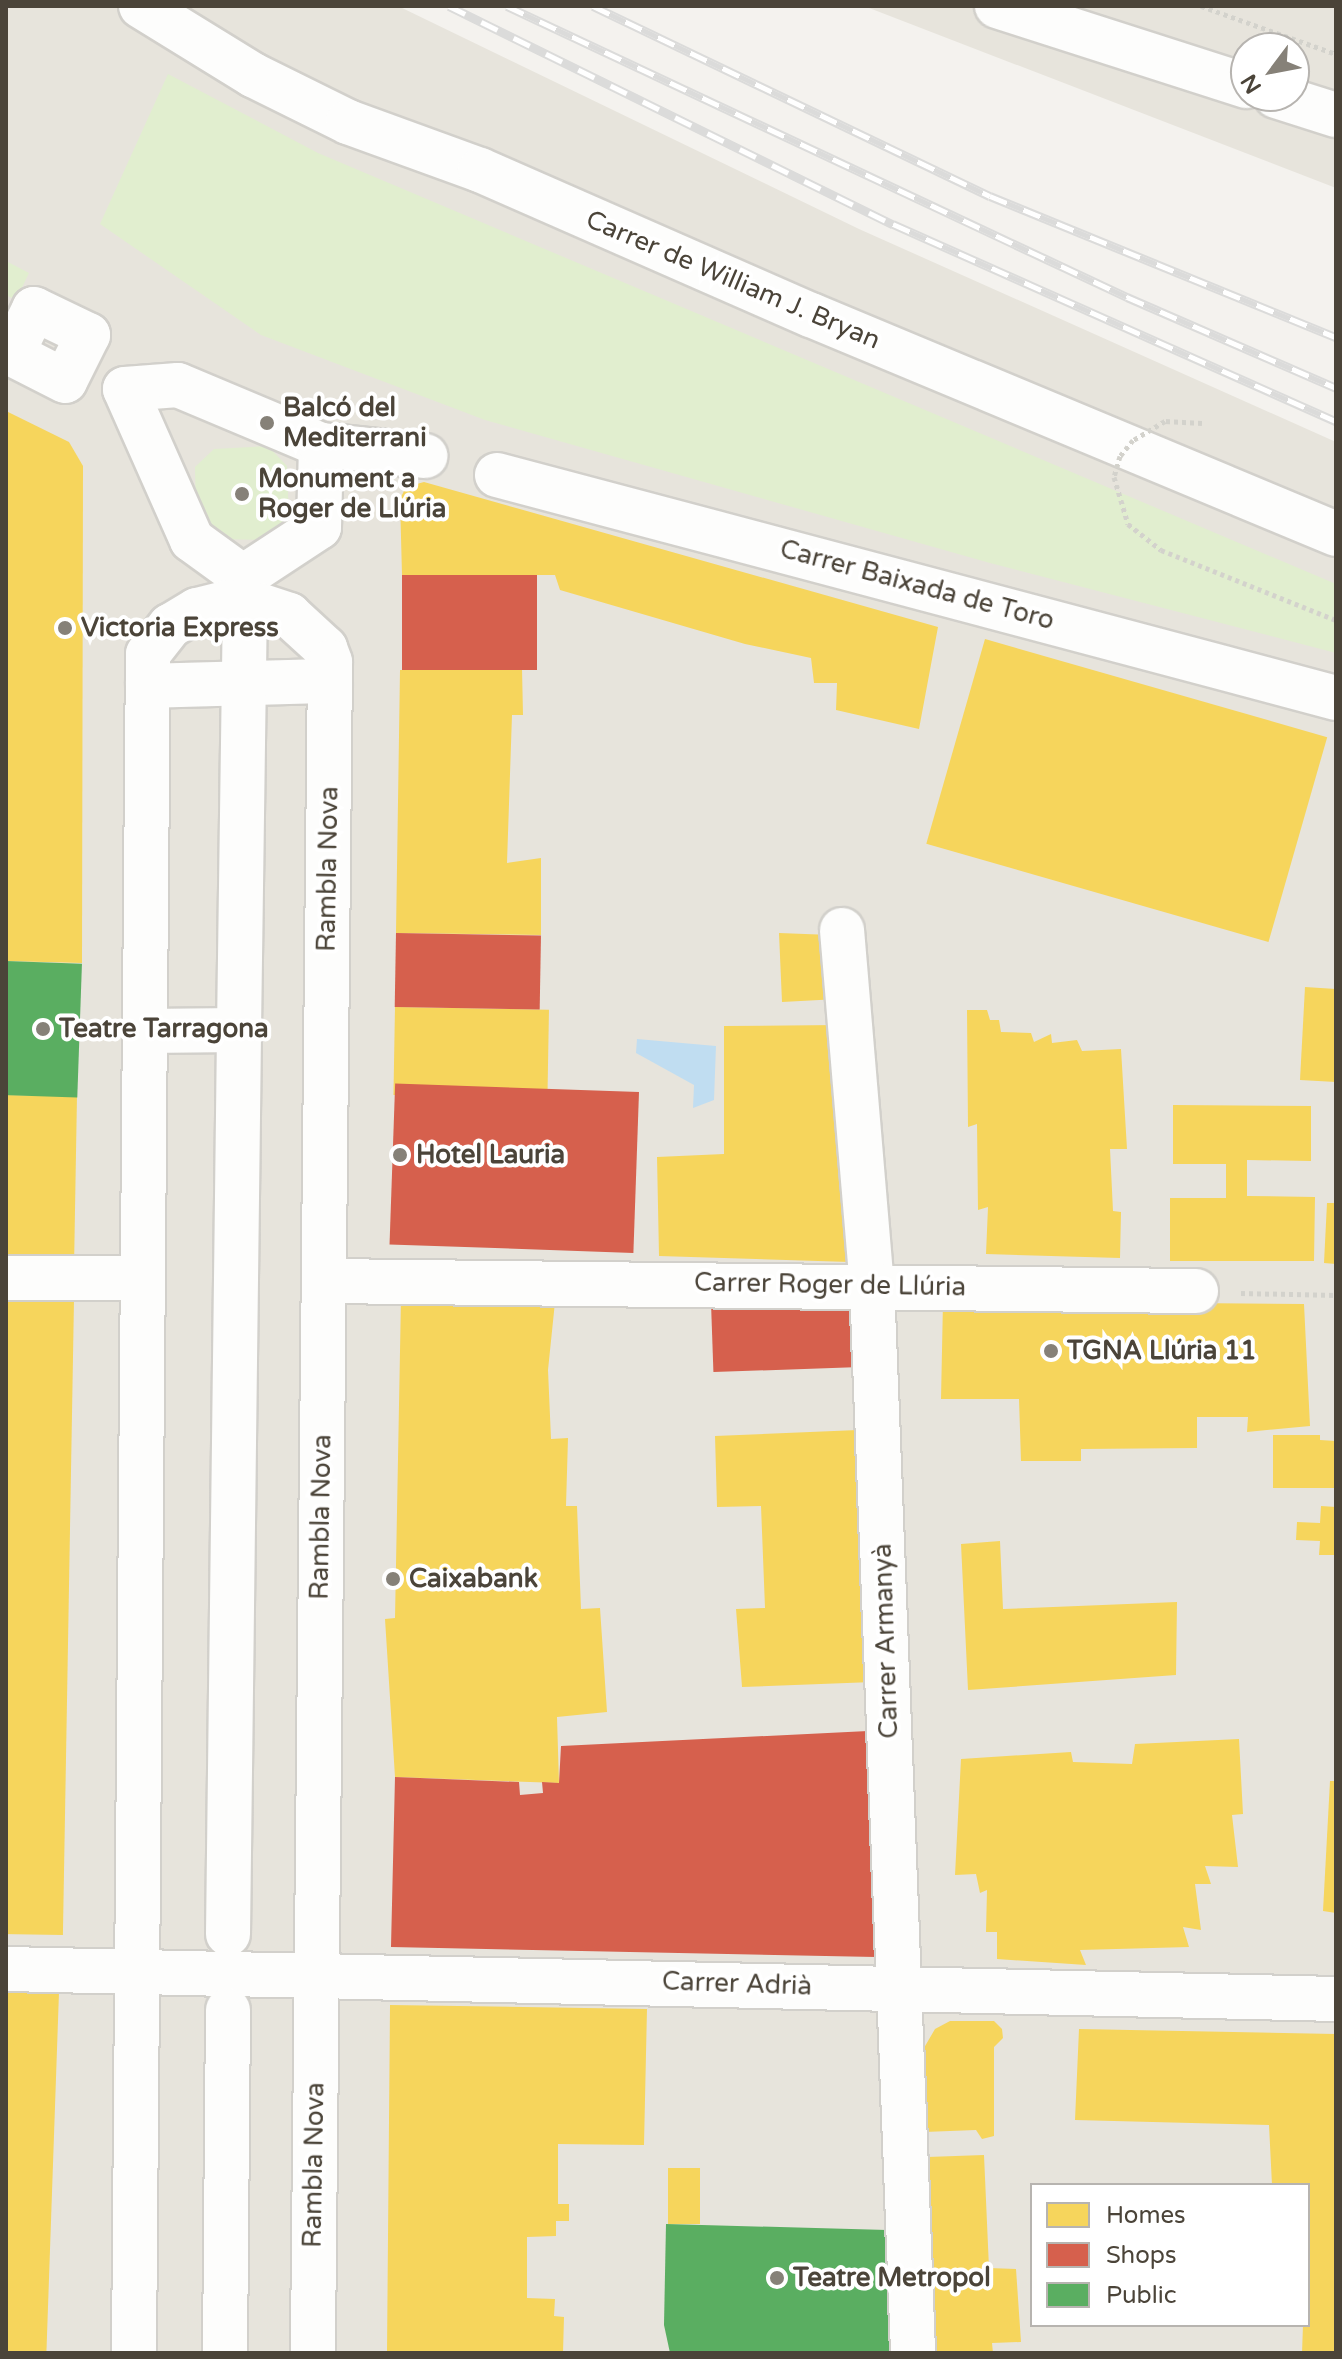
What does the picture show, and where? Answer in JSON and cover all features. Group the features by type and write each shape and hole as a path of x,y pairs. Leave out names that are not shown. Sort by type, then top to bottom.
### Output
{"street":[{"name":"Carrer de William J. Bryan","path":"141,6 253,75 348,122 480,170 811,315 1336,534"},
{"path":"997,6 1230,81"},
{"path":"1310,107 1336,115"},
{"path":"16,322 12,354 65,381 75,362 125,389 178,385 321,445 425,456"},
{"path":"125,389 192,540 243,577 319,527 321,445"},
{"name":"Carrer Baixada de Toro","path":"497,475 1336,698"},
{"path":"228,1934 245,603"},
{"name":"Rambla Nova","path":"134,2353 148,654 170,626 197,610 245,603 289,615 314,635 325,648 330,681 313,2353"},
{"path":"148,686 330,681"},
{"name":"Carrer Armanyà","path":"842,930 872,1284 913,2353"},
{"path":"145,1031 239,1030"},
{"path":"6,1278 143,1278"},
{"name":"Carrer Roger de Llúria","path":"324,1281 872,1284 1196,1291"},
{"name":"Carrer Adrià","path":"6,1969 316,1973 1336,1999"},
{"path":"225,2353 228,2010"}],"path":[{"path":"1201,6 1336,54"},
{"path":"1202,423 1165,421 1133,440 1120,456 1114,477 1128,524 1161,550 1336,620"},
{"path":"1196,1291 1336,1295"}],"shaded area":[{"path":"6,6 398,6 859,229 1336,442 1336,2353 6,2353"},
{"path":"864,6 1336,6 1336,188"}],"green space":[{"path":"168,74 318,153 1336,584 1336,653 990,563 485,420 261,335 100,224"},
{"path":"6,261 29,273 16,300 6,295"},
{"path":"268,446 287,466 289,521 270,540 210,539 196,518 195,467 214,449"}],"water":[{"path":"637,1039 716,1046 714,1100 693,1108 694,1085 636,1053"}],"building: Homes":[{"path":"6,411 69,442 83,466 82,963 6,961"},
{"path":"424,482 938,627 919,729 836,710 837,683 814,683 811,658 745,644 560,590 555,575 402,575 400,499 406,487"},
{"path":"985,639 1327,737 1268,942 926,844"},
{"path":"522,668 523,715 512,715 507,863 541,858 541,935 396,933 400,670"},
{"path":"779,933 831,935 838,999 782,1002"},
{"path":"1305,987 1336,989 1336,1082 1300,1080"},
{"path":"395,1007 549,1010 547,1098 393,1095"},
{"path":"967,1010 987,1010 990,1020 999,1020 1001,1032 1031,1033 1034,1042 1051,1034 1052,1043 1077,1040 1082,1051 1121,1049 1127,1149 1110,1149 1113,1211 1121,1212 1120,1258 986,1254 988,1207 978,1210 977,1124 968,1127"},
{"path":"838,1025 850,1262 659,1256 657,1157 724,1154 724,1026"},
{"path":"6,1095 77,1096 74,1266 6,1265"},
{"path":"1173,1105 1311,1106 1311,1161 1247,1160 1247,1196 1315,1197 1314,1261 1170,1261 1170,1198 1226,1198 1226,1164 1173,1164"},
{"path":"1327,1203 1336,1203 1336,1264 1324,1263"},
{"path":"401,1298 555,1302 548,1370 551,1439 568,1438 566,1506 577,1506 581,1609 600,1608 607,1712 557,1717 559,1783 395,1777 385,1619 395,1618"},
{"path":"6,1299 74,1300 63,1935 6,1934"},
{"path":"943,1301 1304,1304 1310,1426 1247,1432 1248,1417 1197,1417 1197,1448 1081,1449 1081,1461 1021,1461 1019,1399 941,1399"},
{"path":"858,1430 873,1682 742,1687 736,1609 765,1608 761,1506 717,1507 715,1436"},
{"path":"1273,1435 1320,1435 1320,1440 1336,1441 1336,1488 1273,1488"},
{"path":"1321,1506 1336,1507 1336,1555 1319,1555 1320,1541 1296,1540 1297,1522 1320,1523"},
{"path":"1000,1541 1003,1609 1177,1602 1176,1675 968,1690 961,1544"},
{"path":"1239,1739 1243,1814 1232,1815 1238,1867 1205,1866 1211,1884 1195,1884 1201,1930 1183,1927 1189,1947 1080,1950 1086,1965 997,1959 997,1932 986,1932 987,1890 980,1893 976,1874 955,1875 961,1759 1071,1752 1073,1762 1132,1764 1135,1744"},
{"path":"1330,1781 1336,1781 1336,1913 1323,1911"},
{"path":"6,1991 59,1993 46,2353 6,2353"},
{"path":"390,2005 647,2009 644,2145 558,2144 558,2204 569,2204 569,2221 556,2221 556,2236 527,2237 527,2298 555,2299 554,2316 564,2317 563,2353 387,2353"},
{"path":"950,2021 994,2021 1002,2029 1003,2038 994,2047 994,2136 982,2139 976,2130 924,2132 921,2053 935,2029"},
{"path":"1079,2029 1336,2034 1336,2353 1302,2353 1303,2327 1310,2327 1310,2183 1272,2183 1269,2125 1075,2120"},
{"path":"984,2155 989,2268 1016,2269 1021,2342 992,2343 993,2353 934,2353 927,2157"},
{"path":"668,2168 700,2168 700,2224 668,2224"}],"building: Shops":[{"path":"402,575 537,575 537,670 402,670"},
{"path":"396,933 541,936 540,1010 395,1007"},
{"path":"395,1083 639,1092 633,1253 390,1244"},
{"path":"858,1300 860,1367 713,1372 711,1305"},
{"path":"868,1731 876,1957 391,1947 395,1777 519,1782 520,1795 543,1793 542,1782 559,1783 561,1746"}],"building: Public":[{"name":"Teatre Tarragona","path":"6,961 82,964 77,1098 6,1095"},
{"name":"Teatre Metropol","path":"666,2224 887,2230 892,2353 670,2353 664,2325"}],"railway":[{"path":"449,6 893,224 1336,421"},
{"path":"507,6 1127,297 1336,388"},
{"path":"593,6 990,196 1336,337"}],"place":[{"name":"Balcó del Mediterrani","path":"267,423"},
{"name":"Monument a Roger de Llúria","path":"242,494"},
{"name":"Victoria Express","path":"65,628"},
{"name":"Teatre Tarragona","path":"43,1029"},
{"name":"Hotel Lauria","path":"400,1155"},
{"name":"TGNA Llúria 11","path":"1051,1351"},
{"name":"Caixabank","path":"393,1579"},
{"name":"Teatre Metropol","path":"777,2278"}]}
